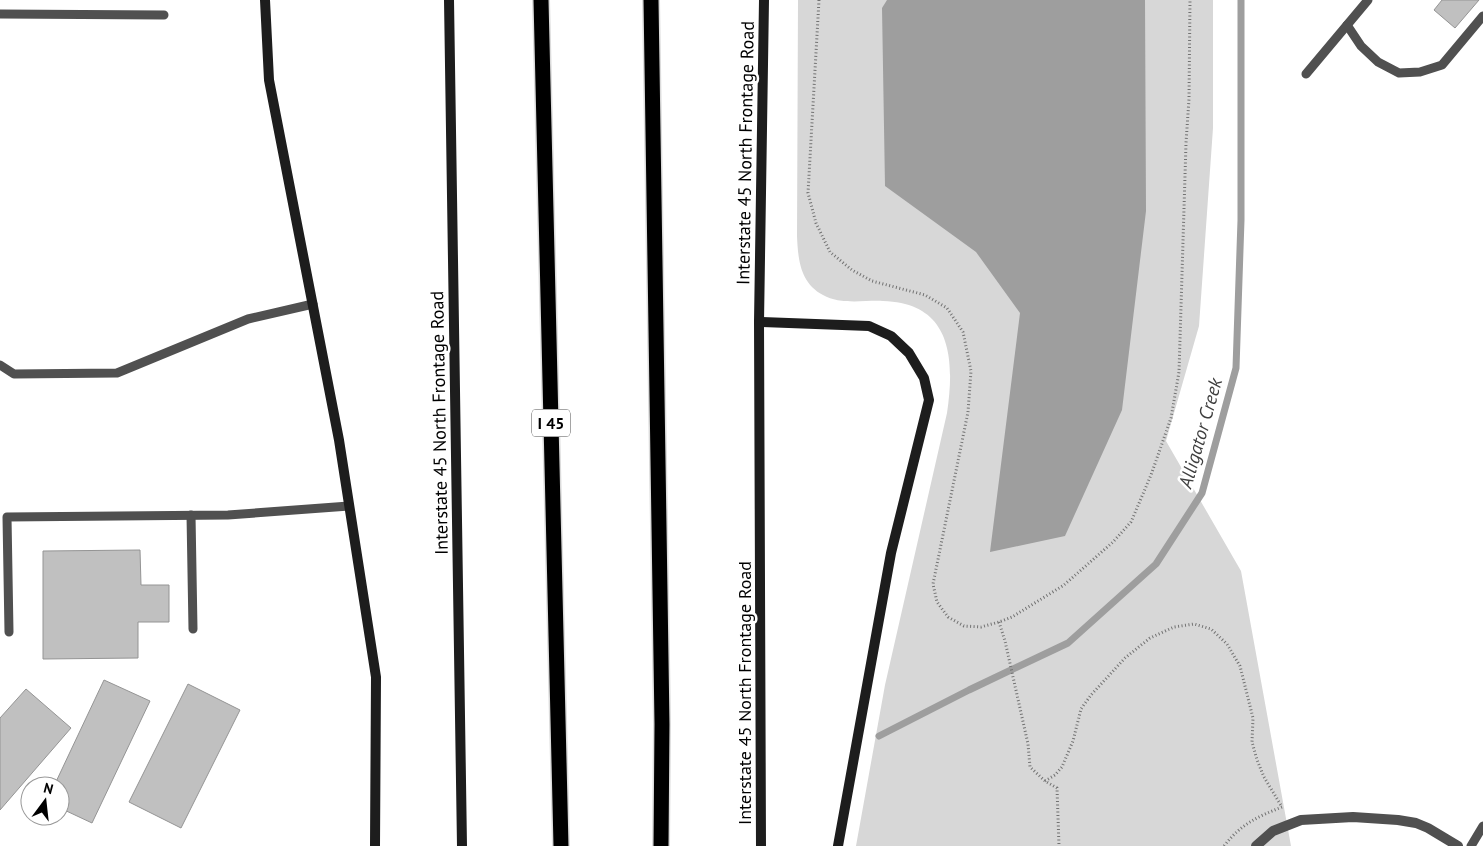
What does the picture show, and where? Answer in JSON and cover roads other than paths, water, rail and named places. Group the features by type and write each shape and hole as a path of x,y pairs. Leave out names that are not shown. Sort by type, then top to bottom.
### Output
{"highway":[{"name":"I 45","path":"541,0 561,846"},
{"path":"652,0 662,724 661,846"}],"main road":[{"path":"265,0 269,80 339,440 376,677 374,846"},
{"name":"Interstate 45 North Frontage Road","path":"449,0 462,846"},
{"name":"Interstate 45 North Frontage Road","path":"761,846 759,322 764,0"},
{"path":"759,322 869,326 891,336 909,353 924,378 929,400 891,553 838,846"}],"street":[{"path":"1256,846 1273,831 1301,820 1353,817 1416,823 1458,846"}],"lane":[{"path":"1306,74 1368,0"},
{"path":"0,14 164,15"},
{"path":"1347,25 1362,46 1378,62 1399,73 1420,72 1442,65 1483,16"},
{"path":"0,364 14,374 117,373 248,319 313,304"},
{"path":"9,632 7,517 228,515 349,506"},
{"path":"191,515 194,629"},
{"path":"1470,846 1483,826"}],"waterway":[{"name":"Alligator Creek","path":"879,736 969,690 1068,643 1156,564 1202,493 1236,368 1241,220 1241,0"}]}
